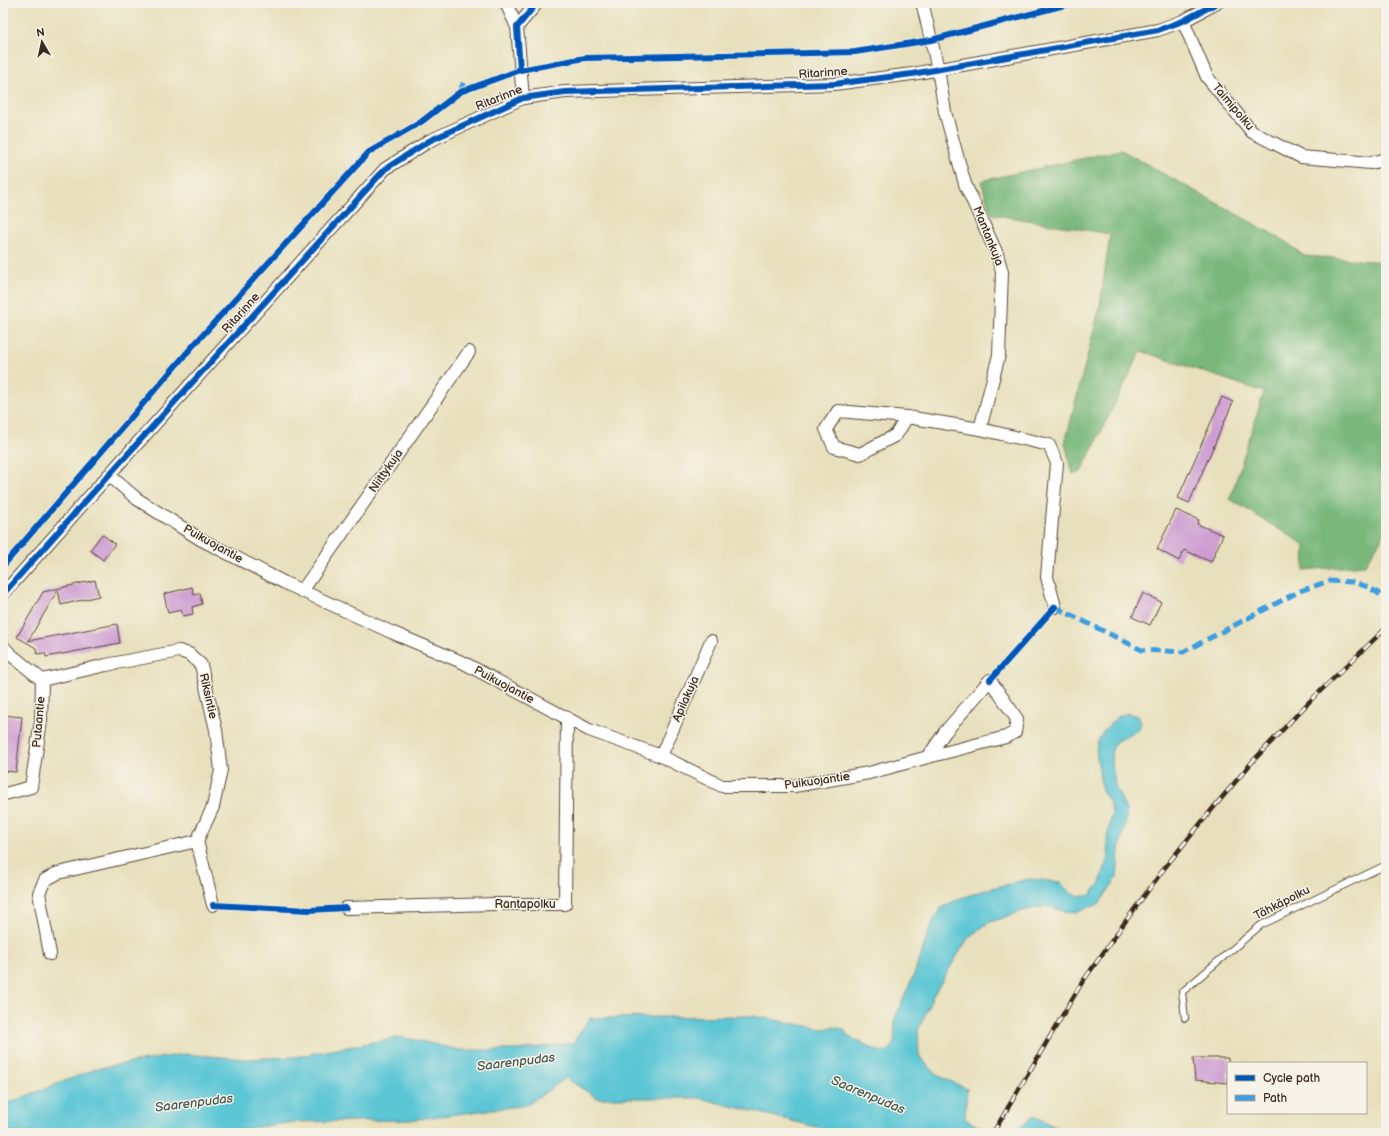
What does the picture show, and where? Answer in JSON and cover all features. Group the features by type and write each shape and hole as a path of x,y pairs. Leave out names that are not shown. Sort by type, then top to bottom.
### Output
{"street":[{"path":"506,3 516,27 523,98"},
{"path":"516,27 537,3"},
{"name":"Mantankuja","path":"920,3 938,69 945,112 965,184 997,254 1002,272 999,355 980,428"},
{"name":"Ritarinne","path":"3,594 108,475 385,169 429,141 523,98 565,92 834,84 938,69 1158,30 1183,21 1217,3"},
{"name":"Taimipolku","path":"1183,21 1207,77 1252,132 1301,157 1371,163 1386,159"},
{"name":"Niittykuja","path":"302,590 469,352"},
{"path":"907,417 896,435 860,454 834,447 826,429 838,410 907,417 980,428 1049,445 1057,463 1047,577 1055,607"},
{"name":"Puikuojantie","path":"108,475 137,499 200,539 302,590 391,632 464,663 589,730 661,756 722,786 794,786 869,773 1006,737 1015,732 1017,720 990,680 945,732 928,757"},
{"name":"Apilakuja","path":"661,756 711,641"},
{"name":"Putaantie","path":"3,646 9,653 42,680 41,721 31,787 5,794"},
{"name":"Riksintie","path":"42,680 106,665 180,651 189,654 201,665 216,730 220,770 213,807 197,841"},
{"name":"Rantapolku","path":"346,908 496,904 565,904 567,718"},
{"path":"50,954 39,893 45,880 58,873 197,841 213,905"}],"lane":[{"name":"Tähkäpolku","path":"1185,1018 1182,992 1261,925 1386,865"}],"green space":[{"path":"1121,150 1285,241 1304,256 1386,262 1386,532 1365,565 1304,570 1305,545 1230,499 1264,392 1141,351 1081,472 1073,474 1065,443 1100,306 1110,234 991,214 981,181"}],"water":[{"name":"Saarenpudas","path":"1129,713 1139,717 1141,724 1138,730 1115,742 1111,753 1115,786 1126,810 1126,820 1119,850 1117,877 1110,888 1099,904 1078,912 1063,911 1046,906 1025,910 988,923 968,938 934,994 918,1030 919,1056 935,1074 967,1089 965,1119 991,1133 841,1133 699,1098 597,1098 566,1078 527,1105 410,1120 295,1122 215,1133 3,1133 3,1105 98,1068 184,1054 245,1059 294,1057 401,1037 460,1050 519,1050 573,1043 590,1018 753,1016 823,1029 833,1027 844,1029 847,1036 883,1053 894,1046 895,1018 915,972 931,925 940,909 958,899 988,889 1029,879 1060,882 1073,894 1084,896 1089,896 1100,883 1109,857 1107,839 1112,813 1109,801 1102,791 1096,750 1098,741 1104,730 1118,716"},
{"path":"1034,1116 1067,1133 1013,1133"}],"building":[{"path":"1222,397 1233,402 1189,503 1178,498"},
{"path":"1176,510 1199,520 1197,524 1223,535 1211,562 1184,550 1179,561 1157,549"},
{"path":"102,534 115,544 103,560 90,550"},
{"path":"95,580 99,596 61,605 58,590 28,641 117,624 120,643 46,657 45,653 37,654 36,648 17,637 43,592"},
{"path":"192,587 194,595 200,593 202,604 192,607 193,614 183,616 181,610 168,613 164,594"},
{"path":"1143,593 1161,602 1150,625 1132,617"},
{"path":"3,715 22,717 16,772 3,771"},
{"path":"1193,1058 1228,1058 1227,1083 1195,1080"}],"railway":[{"path":"993,1133 1081,984 1166,866 1253,761 1310,701 1386,628"}],"marked path":[{"path":"460,92 465,78"},
{"path":"1055,607 1142,650 1183,652 1300,591 1329,581 1353,582 1368,587 1378,593 1386,602"}],"cycle path":[{"path":"520,70 517,27 537,3"},
{"path":"3,566 191,348 369,152 421,122 460,92 520,70 585,58 855,52 931,40 1065,5 1079,3"},
{"path":"3,594 385,169 429,141 523,98 565,92 834,84 912,74 1158,30 1183,21 1217,3"},
{"path":"990,680 1055,607"},
{"path":"213,905 309,910 346,908"}]}
